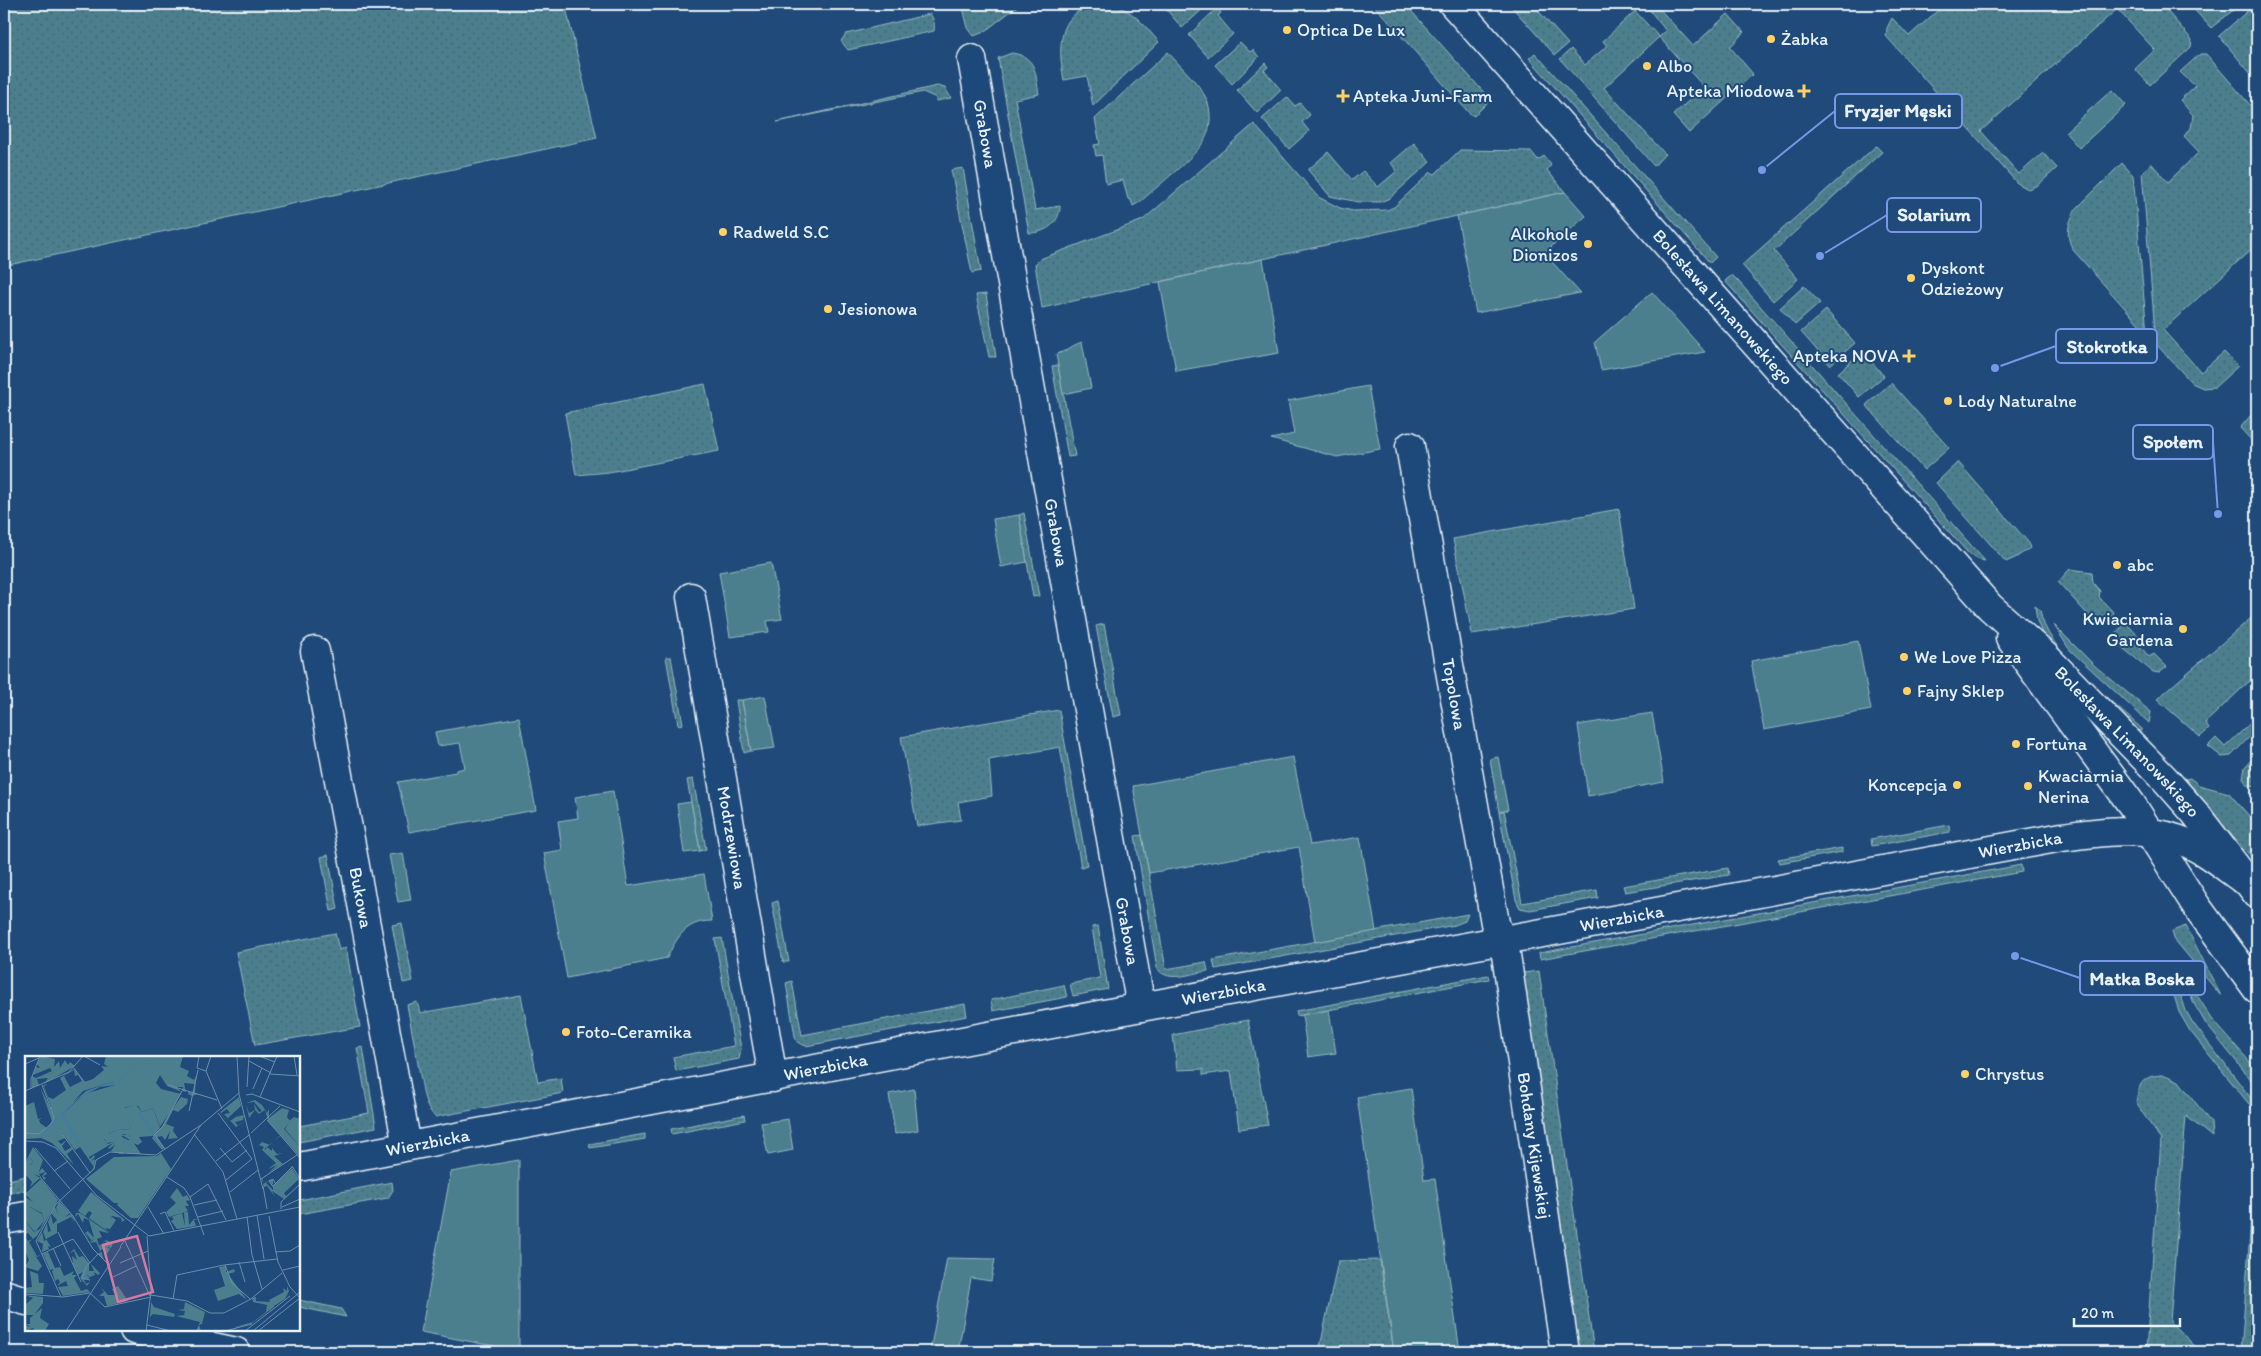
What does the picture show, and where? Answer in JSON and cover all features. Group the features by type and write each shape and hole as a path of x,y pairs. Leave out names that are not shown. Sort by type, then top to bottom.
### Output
{"street":[{"name":"Bolesława Limanowskiego","path":"1453,4 1994,611 2045,656 2164,778 2195,813 2253,889"},
{"name":"Grabowa","path":"972,59 1141,1007"},
{"name":"Topolowa","path":"1410,446 1495,923 1500,941"},
{"name":"Modrzewiowa","path":"691,597 773,1078"},
{"name":"Bolesława Limanowskiego","path":"1994,611 2035,675 2098,756 2197,907 2257,989"},
{"name":"Bukowa","path":"315,651 407,1146"},
{"name":"Bolesława Limanowskiego","path":"2150,833 2177,839 2192,846 2215,859 2253,889"},
{"name":"Wierzbicka","path":"300,1167 1141,1007 2062,837 2090,834 2150,833"},
{"name":"Bohdany Kijewskiej","path":"1500,941 1506,955 1565,1352"},
{"path":"4,1220 25,1216"},
{"path":"4,1294 25,1301"},
{"path":"139,1331 236,1352"}],"green space":[{"path":"4,4 565,4 597,138 4,266"},
{"path":"962,4 1020,4 984,32 974,36 968,28"},
{"path":"1110,4 1132,14 1159,42 1093,106 1087,76 1064,80 1061,51 1062,38 1065,27 1071,18 1081,10"},
{"path":"1171,4 1207,5 1182,28 1166,9"},
{"path":"1373,4 1405,4 1488,97 1488,102 1474,116 1469,113"},
{"path":"1532,4 1568,44 1555,55 1510,5"},
{"path":"1645,4 1655,4 1693,46 1728,14 1744,32 1730,47 1753,74 1689,133 1673,115 1704,87 1659,37 1666,31"},
{"path":"1945,4 2161,4 2192,40 2191,47 2150,85 2135,69 2155,50 2117,9 1981,131 2019,174 2043,153 2057,168 2038,185 2028,189 2017,183 1886,36 1887,28 1892,18 1909,36"},
{"path":"2189,4 2241,4 2211,28"},
{"path":"2252,7 2257,37 2257,81 2219,36"},
{"path":"1217,8 1221,13 1218,16 1233,34 1208,57 1189,35"},
{"path":"1635,11 1659,37 1604,88 1665,154 1654,166 1560,59 1571,49 1585,65 1607,46 1603,41"},
{"path":"930,14 934,22 934,31 848,50 841,41 846,34"},
{"path":"1240,42 1250,52 1253,50 1259,57 1232,84 1215,65"},
{"path":"1168,52 1204,93 1210,110 1209,126 1204,141 1199,148 1140,202 1133,206 1131,200 1128,199 1123,180 1106,184 1102,155 1096,156 1094,145 1100,144 1095,119"},
{"path":"1012,53 1026,58 1030,62 1035,73 1039,94 1015,99 1035,210 1060,206 1055,222 1046,229 1035,233 1029,233 998,58"},
{"path":"1535,53 1716,257 1710,263 1529,58"},
{"path":"2200,54 2206,54 2257,113 2257,244 2163,330 2201,372 2224,352 2238,366 2215,387 2203,388 2192,383 2156,344 2142,172 2151,163 2168,182 2199,152 2184,136 2191,128 2193,115 2180,100 2195,86 2180,72"},
{"path":"1265,63 1268,67 1264,70 1281,90 1257,113 1237,90"},
{"path":"937,86 945,88 951,98 936,101 936,98 923,92 777,122"},
{"path":"2112,90 2126,105 2079,148 2065,132"},
{"path":"1287,97 1295,106 1300,103 1310,115 1302,122 1309,131 1289,149 1262,119"},
{"path":"1254,124 1318,197 1340,208 1353,211 1387,210 1394,207 1431,172 1435,174 1460,150 1531,151 1538,160 1544,156 1551,165 1547,170 1565,192 1042,308 1035,264 1040,259 1143,220"},
{"path":"1414,143 1430,162 1390,198 1380,202 1358,202 1330,196 1308,170 1328,152 1352,180 1363,171 1378,187 1397,171 1391,163"},
{"path":"1876,146 1882,152 1774,251 1798,279 1773,301 1742,265"},
{"path":"2122,163 2133,175 2147,333 2073,250 2068,234 2069,224 2076,209"},
{"path":"963,168 981,271 972,273 951,170"},
{"path":"1565,192 1586,216 1544,253 1580,293 1476,313 1457,216"},
{"path":"1263,259 1279,353 1176,371 1160,282"},
{"path":"1732,275 1985,561 1977,559 1968,553 1725,281"},
{"path":"1804,286 1820,303 1795,325 1780,308"},
{"path":"1652,292 1705,352 1601,370 1595,342"},
{"path":"986,294 996,357 989,357 976,295"},
{"path":"1826,310 1855,343 1830,365 1801,332"},
{"path":"1082,342 1091,388 1063,394 1056,354"},
{"path":"1862,351 1884,376 1859,397 1838,373"},
{"path":"1058,365 1075,456 1068,457 1052,366"},
{"path":"1891,383 1949,448 1924,470 1866,405"},
{"path":"705,384 719,451 609,472 576,475 565,413"},
{"path":"1368,386 1380,449 1337,457 1271,439 1294,434 1288,401"},
{"path":"2257,408 2257,440 2254,443 2240,428"},
{"path":"1958,462 2028,542 2030,548 2006,562 1936,483"},
{"path":"1619,509 1634,609 1472,634 1453,539"},
{"path":"1024,513 1039,596 1033,597 1019,515"},
{"path":"1019,515 1027,562 1001,567 993,519"},
{"path":"771,563 782,619 767,621 769,632 730,637 719,572"},
{"path":"2070,569 2092,572 2093,583 2100,591 2099,597 2114,613 2099,627 2058,582"},
{"path":"2035,606 2040,610 2054,642 2098,690 2142,729 2138,734 2064,659 2042,633 2037,621"},
{"path":"2257,613 2257,674 2205,723 2209,729 2200,737 2157,699"},
{"path":"2126,623 2144,642 2139,645 2149,657 2154,654 2167,667 2159,673 2153,672 2110,638"},
{"path":"1104,624 1121,715 1113,717 1096,626"},
{"path":"2054,625 2095,666 2151,712 2149,723 2069,649"},
{"path":"1858,641 1871,710 1764,730 1751,661"},
{"path":"666,657 671,657 683,724 678,725"},
{"path":"765,696 775,748 751,751 742,700"},
{"path":"736,700 742,700 751,751 744,753"},
{"path":"1059,710 1087,865 1081,867 1060,747 989,760 992,796 958,802 961,820 917,826 901,737"},
{"path":"1652,713 1664,782 1588,796 1578,725"},
{"path":"519,717 536,810 409,832 398,782 456,772 456,770 465,768 460,743 438,746 435,732"},
{"path":"2257,717 2257,729 2231,756 2222,757 2208,746 2216,738 2225,747"},
{"path":"2257,753 2257,786 2247,785 2243,778 2245,767"},
{"path":"1293,757 1310,845 1360,837 1376,931 1315,942 1299,847 1149,873 1133,786"},
{"path":"1498,757 1508,810 1499,812 1490,759"},
{"path":"2190,778 2199,785 2229,793 2257,825 2257,863 2181,780"},
{"path":"693,779 706,849 700,851 687,780"},
{"path":"613,791 628,886 704,874 712,921 689,927 679,937 667,958 567,978 544,853 562,850 558,821 578,818 575,797"},
{"path":"691,802 700,851 684,853 677,804"},
{"path":"1504,810 1522,903 1597,890 1598,898 1530,910 1520,908 1516,900 1499,812"},
{"path":"1949,825 1950,832 1872,846 1871,839"},
{"path":"1142,835 1166,969 1206,962 1208,971 1173,977 1161,973 1157,968 1135,836"},
{"path":"1842,848 1842,852 1780,863 1778,859"},
{"path":"403,853 411,900 398,902 389,855"},
{"path":"328,855 338,909 331,911 321,857"},
{"path":"2021,865 2022,872 1540,959 1539,953"},
{"path":"1728,868 1729,875 1625,892 1623,886"},
{"path":"778,901 789,962 783,962 772,903"},
{"path":"1468,914 1465,921 1455,925 1215,969 1213,960"},
{"path":"402,923 413,981 403,983 392,925"},
{"path":"1098,926 1108,989 1073,996 1070,984 1100,978 1092,927"},
{"path":"2186,926 2221,996 2174,939 2172,931"},
{"path":"335,933 339,950 346,947 360,1027 255,1045 236,952"},
{"path":"722,938 741,1049 739,1059 676,1071 673,1057 734,1046 715,939"},
{"path":"1539,971 1594,1352 1578,1352 1523,973"},
{"path":"1488,975 1489,979 1297,1016 1296,1011"},
{"path":"2185,976 2212,1019 2257,1070 2257,1087 2206,1024 2193,1002"},
{"path":"2175,977 2186,1011 2193,1023 2257,1106 2257,1114 2190,1031 2179,1012 2169,979"},
{"path":"792,981 802,1035 965,1004 967,1016 806,1046 797,1042 795,1036 786,983"},
{"path":"1064,985 1067,997 993,1011 991,1000"},
{"path":"521,995 538,1082 561,1078 563,1093 435,1117 428,1108 424,1096 407,1005 417,1002 420,1013"},
{"path":"1329,1010 1336,1053 1308,1057 1302,1015"},
{"path":"1248,1020 1268,1125 1239,1129 1231,1071 1203,1075 1203,1069 1177,1070 1173,1035"},
{"path":"363,1047 376,1127 300,1142 300,1126 369,1113 357,1048"},
{"path":"2165,1075 2179,1081 2211,1123 2212,1137 2186,1116 2170,1322 2198,1349 2198,1352 2146,1352 2161,1140 2136,1103 2143,1081 2152,1076"},
{"path":"1411,1088 1424,1180 1435,1179 1460,1352 1394,1352 1357,1097"},
{"path":"914,1089 918,1130 895,1134 889,1094"},
{"path":"744,1115 745,1120 672,1134 671,1129"},
{"path":"788,1119 793,1150 768,1155 761,1123"},
{"path":"645,1134 645,1139 590,1148 589,1144"},
{"path":"2257,1140 2257,1352 2241,1352"},
{"path":"519,1160 519,1351 421,1332 451,1172"},
{"path":"25,1176 25,1190 4,1193 4,1181"},
{"path":"392,1182 393,1190 388,1198 300,1214 300,1200"},
{"path":"947,1258 995,1259 991,1281 971,1278 958,1352 930,1352"},
{"path":"1380,1260 1394,1352 1319,1352 1338,1261"},
{"path":"300,1300 341,1309 346,1317 300,1307"}],"place":[{"name":"Optica De Lux","path":"1287,30"},
{"name":"Żabka","path":"1771,39"},
{"name":"Albo","path":"1647,66"},
{"name":"Apteka Miodowa","path":"1804,91"},
{"name":"Apteka Juni-Farm","path":"1343,96"},
{"name":"Fryzjer Męski","path":"1762,170"},
{"name":"Radweld S.C","path":"723,232"},
{"name":"Alkohole Dionizos","path":"1588,244"},
{"name":"Solarium","path":"1820,256"},
{"name":"Dyskont Odzieżowy","path":"1911,278"},
{"name":"Jesionowa","path":"828,309"},
{"name":"Apteka NOVA","path":"1909,356"},
{"name":"Stokrotka","path":"1995,368"},
{"name":"Lody Naturalne","path":"1948,401"},
{"name":"Społem","path":"2218,514"},
{"name":"abc","path":"2117,565"},
{"name":"Kwiaciarnia Gardena","path":"2183,629"},
{"name":"We Love Pizza","path":"1904,657"},
{"name":"Fajny Sklep","path":"1907,691"},
{"name":"Fortuna","path":"2016,744"},
{"name":"Koncepcja","path":"1957,785"},
{"name":"Kwaciarnia Nerina","path":"2028,786"},
{"name":"Matka Boska","path":"2015,956"},
{"name":"Foto-Ceramika","path":"566,1032"},
{"name":"Chrystus","path":"1965,1074"}]}
